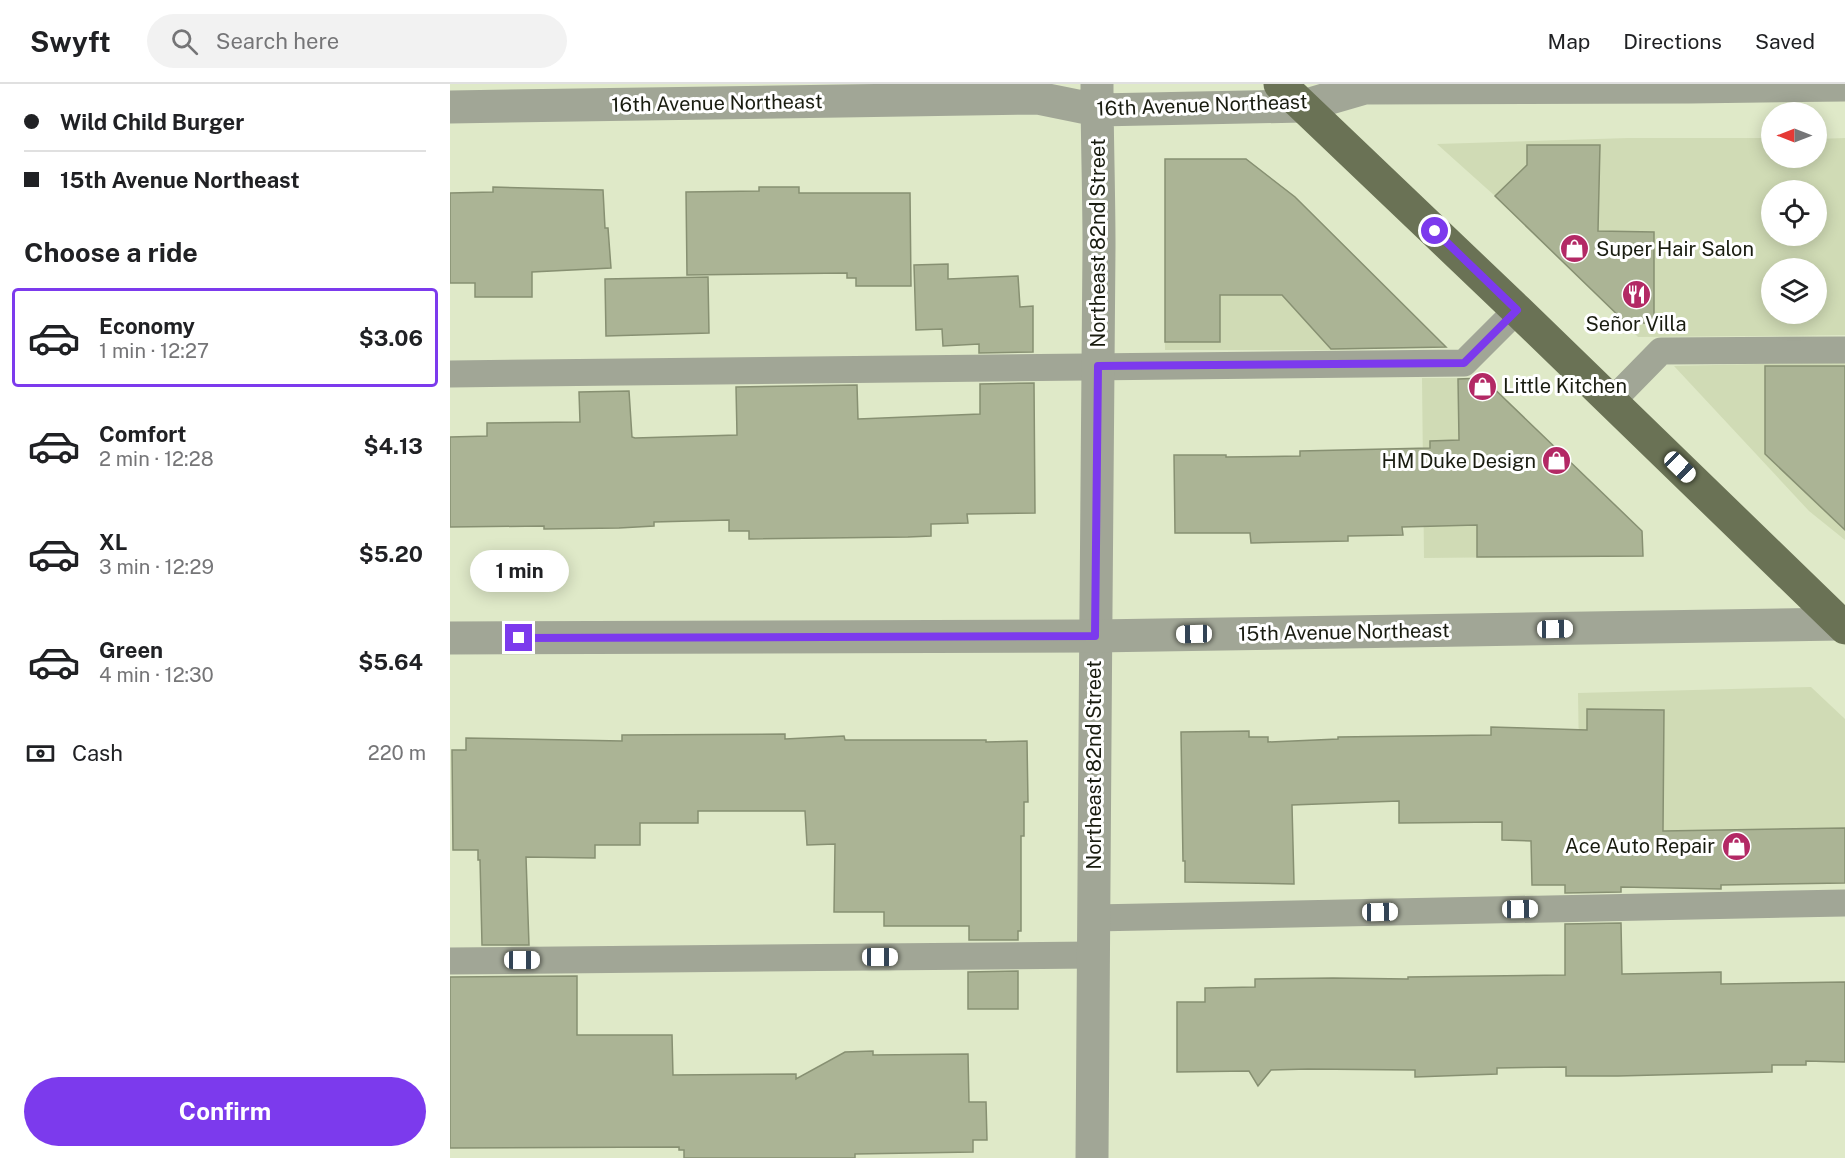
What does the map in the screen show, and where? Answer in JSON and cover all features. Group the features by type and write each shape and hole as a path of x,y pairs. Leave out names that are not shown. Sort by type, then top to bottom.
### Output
{"main road":[{"path":"1291,95 1612,401 1843,626"}],"street":[{"name":"16th Avenue Northeast","path":"450,107 1291,95 1365,88 1845,85"},
{"name":"Northeast 82nd Street","path":"1092,1158 1099,162 1097,97"},
{"name":"15th Avenue Northeast","path":"450,638 1095,636 1843,626"}],"lane":[{"path":"450,374 1464,363 1517,310"},
{"path":"1612,401 1661,351 1845,350"},
{"path":"1093,918 1845,903"},
{"path":"450,961 1093,955"}],"shaded area":[{"path":"1628,138 1761,138 1761,168 1827,168 1827,139 1845,138 1845,335 1638,337 1495,196 1437,144"},
{"path":"1165,159 1246,159 1295,196 1446,347 1165,350"},
{"path":"1845,362 1845,540 1809,511 1674,366"},
{"path":"1422,378 1483,378 1642,531 1643,556 1424,558"},
{"path":"1811,687 1845,719 1845,883 1581,886 1578,693"}],"building":[{"path":"1527,145 1600,145 1598,231 1654,232 1654,323 1626,323 1495,196 1527,165"},
{"path":"1165,159 1246,159 1295,197 1446,347 1331,349 1282,295 1220,295 1220,342 1165,342"},
{"path":"493,187 603,190 605,228 608,228 611,268 532,272 532,297 475,297 475,283 450,283 450,193 493,192"},
{"path":"759,187 799,187 799,193 910,193 911,286 856,286 856,278 847,278 847,273 687,275 686,192 759,191"},
{"path":"948,264 948,279 1018,276 1020,307 1033,306 1033,352 979,353 979,344 943,346 942,329 916,330 914,265"},
{"path":"708,277 709,333 606,336 605,279"},
{"path":"1765,366 1845,366 1845,530 1765,454"},
{"path":"1483,378 1642,531 1643,556 1477,557 1477,525 1402,527 1403,535 1348,536 1348,541 1251,543 1250,533 1175,533 1174,455 1300,456 1300,451 1430,448 1430,441 1459,440 1458,379"},
{"path":"1034,383 1035,513 967,514 968,523 931,524 931,536 908,537 749,539 749,531 729,531 729,520 654,522 654,526 619,528 450,527 450,437 487,436 487,423 580,422 579,392 629,391 632,437 635,438 737,435 736,387 857,385 858,419 980,414 980,384"},
{"path":"1587,709 1664,710 1663,831 1845,828 1845,883 1721,885 1721,889 1621,887 1621,892 1565,893 1565,885 1532,885 1531,841 1502,840 1502,822 1399,823 1399,801 1292,805 1294,884 1185,882 1181,732 1249,731 1249,737 1268,737 1268,742 1338,739 1338,737 1491,735 1491,727 1587,730"},
{"path":"785,734 785,739 844,736 845,740 1027,741 1028,802 1024,802 1024,836 1021,836 1021,931 1018,931 1018,940 969,940 969,926 884,926 884,912 834,912 835,844 807,845 805,811 698,811 698,823 640,823 640,845 595,845 595,858 526,857 529,945 482,945 478,850 453,850 452,750 466,750 466,738 622,741 622,735"},
{"path":"1621,923 1622,974 1721,972 1721,984 1845,982 1845,1062 1806,1061 1806,1065 1772,1065 1772,1072 1618,1076 1566,1076 1566,1067 1497,1068 1497,1074 1415,1077 1415,1070 1271,1070 1258,1086 1249,1071 1177,1072 1177,1002 1205,1002 1205,988 1255,987 1255,979 1408,979 1408,977 1565,975 1565,924"},
{"path":"1018,971 1018,1009 968,1009 968,972"},
{"path":"577,976 577,1035 672,1035 673,1075 796,1074 796,1079 845,1052 873,1051 873,1055 968,1054 969,1102 986,1102 987,1140 973,1140 973,1152 855,1154 855,1158 684,1158 684,1150 679,1150 679,1147 450,1148 450,977"}],"place":[{"name":"Super Hair Salon","path":"1575,249"},
{"name":"Señor Villa","path":"1636,294"},
{"name":"Little Kitchen","path":"1482,386"},
{"name":"HM Duke Design","path":"1557,461"},
{"name":"Ace Auto Repair","path":"1736,846"}],"route":[{"path":"519,638 1095,636 1098,366 1464,363 1517,310 1435,231"}]}
